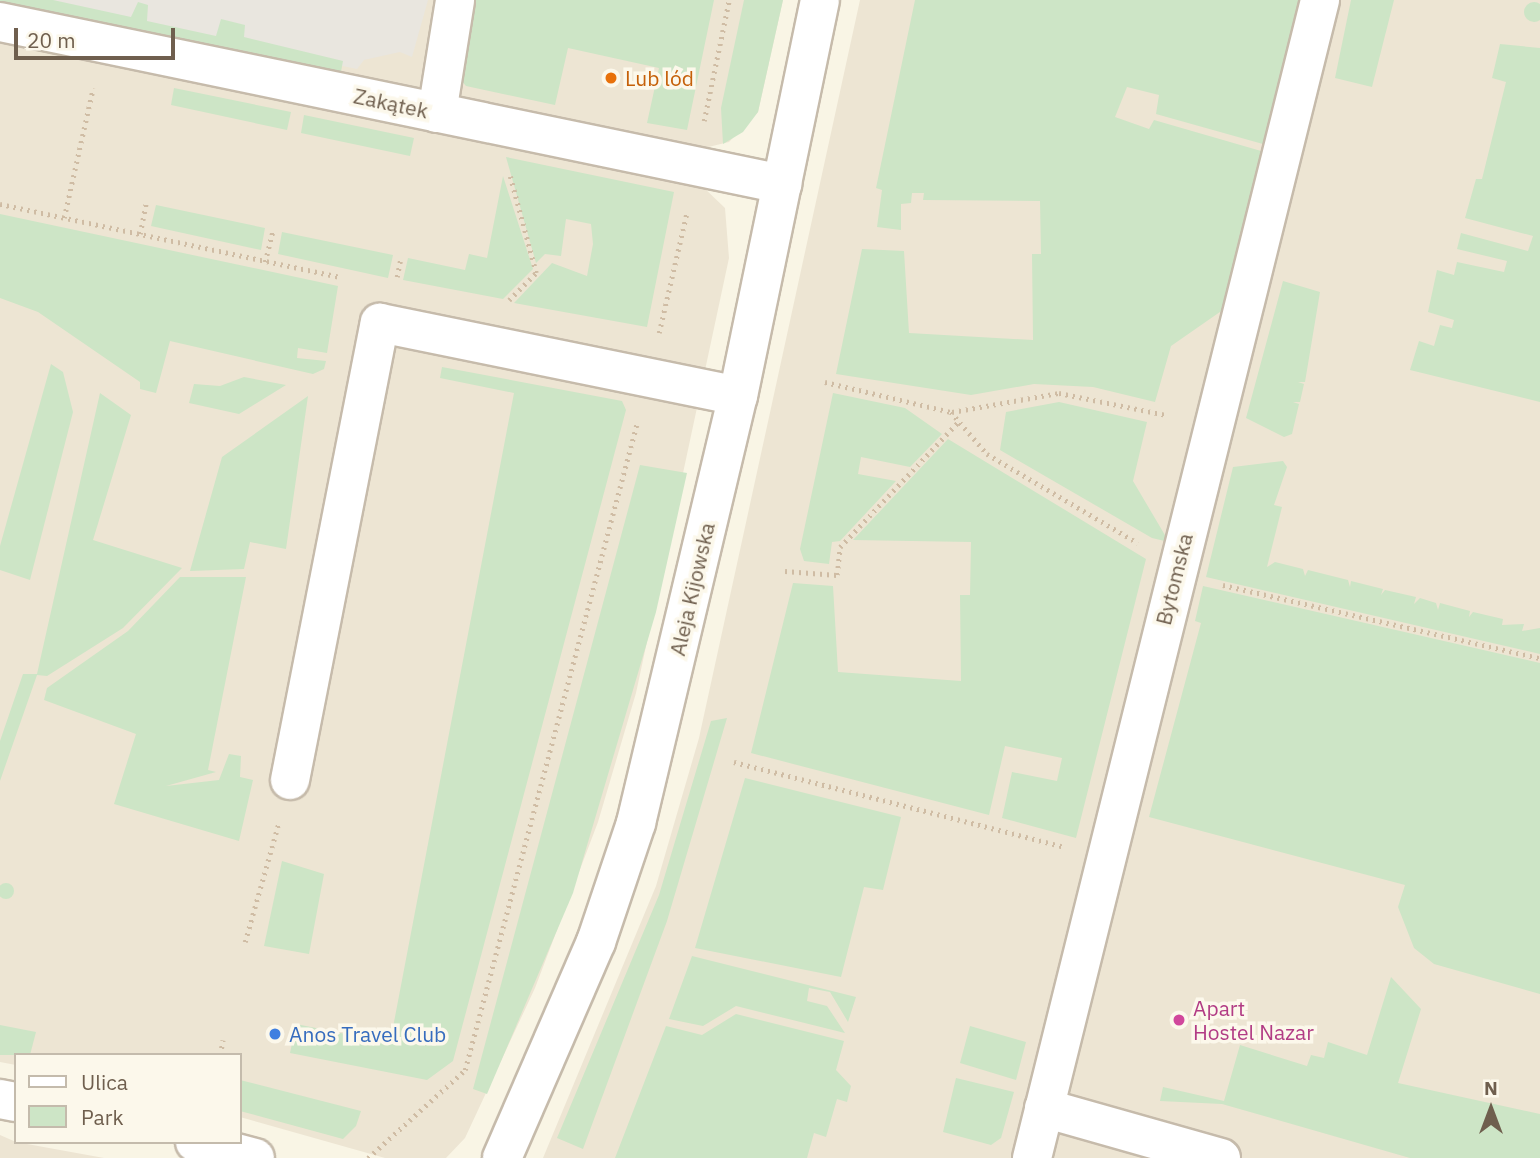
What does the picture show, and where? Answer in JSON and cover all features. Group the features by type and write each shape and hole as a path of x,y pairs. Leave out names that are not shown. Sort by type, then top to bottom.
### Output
{"street":[{"path":"437,113 455,0"},
{"name":"Aleja Kijowska","path":"502,1158 622,870 738,396 820,0"},
{"name":"Bytomska","path":"1032,1158 1320,0"},
{"name":"Zakątek","path":"0,22 782,184"},
{"path":"290,780 380,323 738,396"},
{"path":"1044,1108 1222,1158"},
{"path":"202,1144 255,1158"}],"path":[{"path":"703,130 729,0"},
{"path":"64,218 95,78"},
{"path":"501,308 536,273 506,161"},
{"path":"658,338 690,202"},
{"path":"139,234 146,203"},
{"path":"0,204 340,277"},
{"path":"265,261 273,230"},
{"path":"394,288 401,257"},
{"path":"825,382 951,412 1032,394 1073,394 1213,429"},
{"path":"951,412 987,454 1146,547"},
{"path":"368,1158 465,1070 639,418"},
{"path":"785,571 837,575 840,547 959,421"},
{"path":"1208,581 1540,659"},
{"path":"734,762 1068,848"},
{"path":"245,942 290,780"},
{"path":"220,1053 223,1040"}],"shaded area":[{"path":"0,0 783,0 758,112 729,142 700,149"},
{"path":"24,0 428,0 412,57 400,52 364,60 357,69"},
{"path":"860,0 1540,0 1540,1158 543,1158 656,886 699,738"},
{"path":"0,36 702,186 725,208 729,258 636,693 598,822 535,988 465,1138 446,1158 385,1158 242,1118 242,1053 14,1053 14,1065 0,1062"},
{"path":"0,1135 14,1141 14,1144 104,1158 0,1158"}],"green space":[{"path":"0,0 53,0 131,17 138,2 148,5 147,21 216,36 221,19 245,25 244,37 343,61 340,77 0,8"},
{"path":"467,0 714,0 687,130 647,123 659,68 568,48 555,105 466,86 459,78"},
{"path":"744,0 783,0 758,112 743,132 723,144 721,108"},
{"path":"915,0 1307,0 1270,146 1156,114 1159,95 1127,87 1115,117 1149,129 1154,120 1268,153 1230,305 1171,346 1155,402 1093,387 1034,384 971,395 836,374 862,249 904,251 909,333 1033,340 1032,254 1041,254 1040,201 923,200 924,193 912,193 911,203 901,204 901,230 877,227 882,190 876,188"},
{"path":"1351,0 1394,0 1372,87 1335,78"},
{"path":"1530,3 1541,5 1541,19 1530,21 1525,16 1525,8"},
{"path":"1500,44 1540,48 1540,402 1410,370 1419,341 1434,346 1440,325 1452,328 1454,320 1428,312 1437,270 1454,275 1457,262 1504,272 1507,261 1457,249 1461,233 1528,251 1533,236 1465,218 1476,179 1482,179 1506,82 1492,78"},
{"path":"174,88 291,112 287,130 171,105"},
{"path":"304,115 414,138 410,156 301,133"},
{"path":"506,157 674,192 647,327 514,303 552,263 587,276 593,244 591,224 566,219 561,256 545,254 536,263"},
{"path":"503,176 533,269 503,299 403,280 408,258 465,270 469,254 487,258"},
{"path":"156,205 265,228 261,250 151,226"},
{"path":"0,214 338,286 327,353 298,348 297,358 326,361 324,369 313,374 170,341 156,393 140,389 140,382 38,312 0,298"},
{"path":"282,232 393,255 388,278 278,254"},
{"path":"1283,281 1320,292 1305,382 1298,382 1304,384 1300,402 1293,402 1299,404 1292,434 1284,437 1246,418"},
{"path":"51,364 63,372 73,412 30,580 0,570 0,546"},
{"path":"442,367 622,401 626,410 453,1061 427,1080 290,1053 296,1024 390,1043 514,393 440,378"},
{"path":"244,377 286,385 239,414 189,403 194,384 220,386"},
{"path":"100,393 131,415 93,540 182,568 123,628 47,676 37,675 0,781 0,741 23,674 37,674"},
{"path":"833,393 905,408 942,434 910,467 861,457 858,474 896,481 840,541 832,542 829,564 804,561 800,549"},
{"path":"308,396 286,549 250,542 244,569 190,571 222,457"},
{"path":"1059,402 1147,422 1133,481 1169,542 1152,538 1000,450 1006,412"},
{"path":"948,439 1146,559 1076,838 1002,818 1012,772 1057,781 1062,758 1005,746 989,815 751,753 793,583 833,586 838,672 961,681 960,595 970,595 971,542 853,540"},
{"path":"1283,461 1287,467 1274,505 1282,507 1267,567 1275,562 1303,569 1305,576 1308,570 1348,580 1350,587 1351,581 1383,589 1381,595 1385,590 1416,597 1414,604 1420,598 1436,603 1438,610 1440,603 1470,611 1469,617 1473,612 1503,619 1502,625 1524,624 1522,631 1540,628 1540,654 1206,577 1233,467"},
{"path":"640,465 687,473 656,612 573,893 487,1094 473,1089"},
{"path":"180,577 246,577 208,770 216,772 166,786 219,780 229,754 241,756 240,777 253,780 239,841 114,804 136,734 44,700 47,688 128,631"},
{"path":"1203,586 1540,663 1540,994 1434,964 1414,948 1398,907 1405,885 1149,817 1201,623 1195,621"},
{"path":"727,718 667,921 583,1149 557,1138 659,895 711,721"},
{"path":"745,778 901,817 883,890 864,887 841,977 695,948"},
{"path":"282,861 324,874 309,954 264,946"},
{"path":"6,883 13,888 12,897 0,897 0,885"},
{"path":"692,956 856,997 848,1022 830,992 809,988 807,1001 827,1006 845,1033 736,1006 703,1026 669,1019"},
{"path":"1391,977 1421,1009 1398,1083 1540,1114 1540,1158 1410,1158 1222,1104 1160,1101 1163,1087 1224,1101 1240,1045 1307,1066 1311,1055 1324,1058 1328,1042 1367,1055"},
{"path":"736,1014 844,1041 836,1070 851,1086 847,1102 837,1099 826,1137 814,1133 807,1158 615,1158 666,1026 702,1035"},
{"path":"0,1025 36,1032 31,1053 0,1055"},
{"path":"970,1026 1026,1042 1016,1080 960,1063"},
{"path":"956,1078 1014,1092 1001,1138 991,1145 943,1132"},
{"path":"242,1081 361,1111 356,1126 343,1139 242,1112"}],"place":[{"name":"Lub lód","path":"611,78"},
{"name":"Apart Hostel Nazar","path":"1179,1020"},
{"name":"Anos Travel Club","path":"275,1034"}]}
